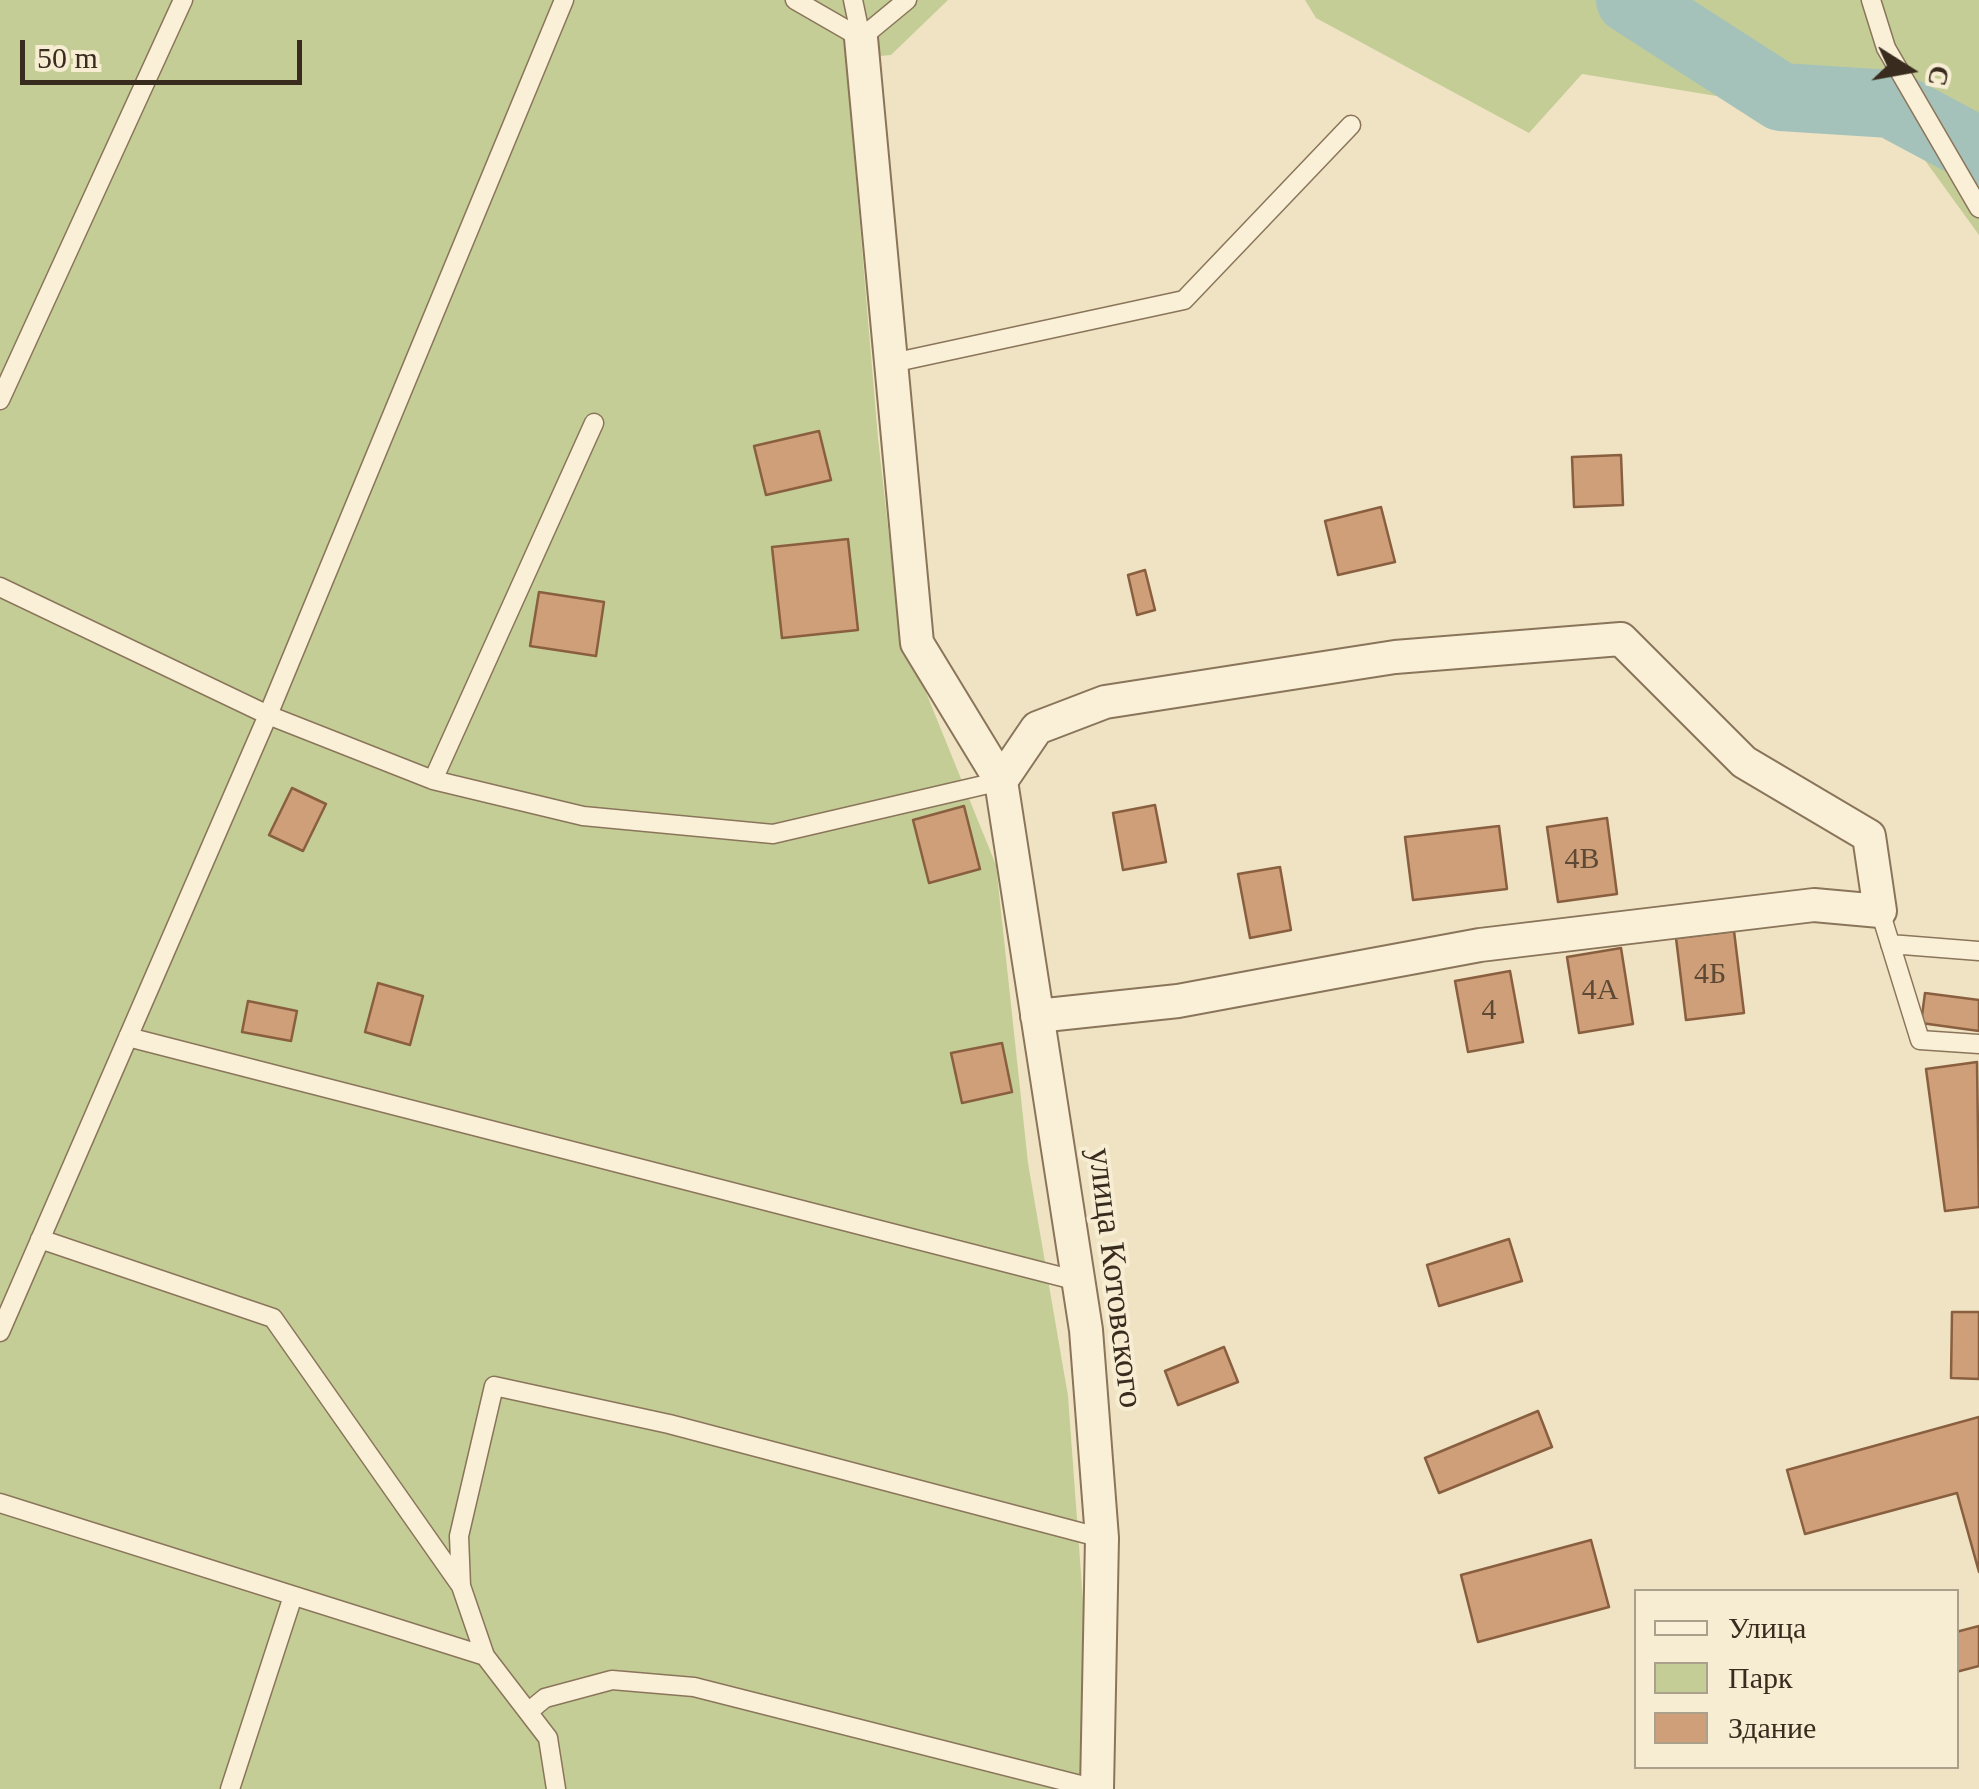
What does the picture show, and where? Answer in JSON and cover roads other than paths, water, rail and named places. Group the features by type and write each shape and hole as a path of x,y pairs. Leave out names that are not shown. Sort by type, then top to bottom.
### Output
{"street":[{"path":"862,38 917,643 1000,780 1037,728 1106,702 1395,657 1621,639 1744,762 1869,836 1880,911 1814,905 1480,945 1178,1002 1037,1016"},
{"name":"улица Котовского","path":"1000,780 1078,1281 1102,1538 1096,1789"}],"lane":[{"path":"0,400 183,0"},
{"path":"0,1332 268,715 564,0"},
{"path":"795,0 862,38"},
{"path":"852,0 862,38"},
{"path":"862,38 907,0"},
{"path":"1871,0 1886,48 1979,208"},
{"path":"892,363 1184,300 1351,124"},
{"path":"433,780 594,423"},
{"path":"0,587 268,715 433,780 584,816 773,834 1000,780"},
{"path":"1880,911 1920,1040 1979,1044"},
{"path":"1890,944 1979,951"},
{"path":"128,1037 1078,1281"},
{"path":"40,1239 273,1318 460,1586 485,1656 548,1738 556,1789"},
{"path":"460,1586 459,1536 494,1386 688,1429 1102,1538"},
{"path":"0,1503 485,1656"},
{"path":"230,1789 293,1596"},
{"path":"528,1712 545,1698 612,1680 694,1687 1096,1789"}],"waterway":[{"path":"1630,0 1781,97 1891,104 1979,151"}]}
